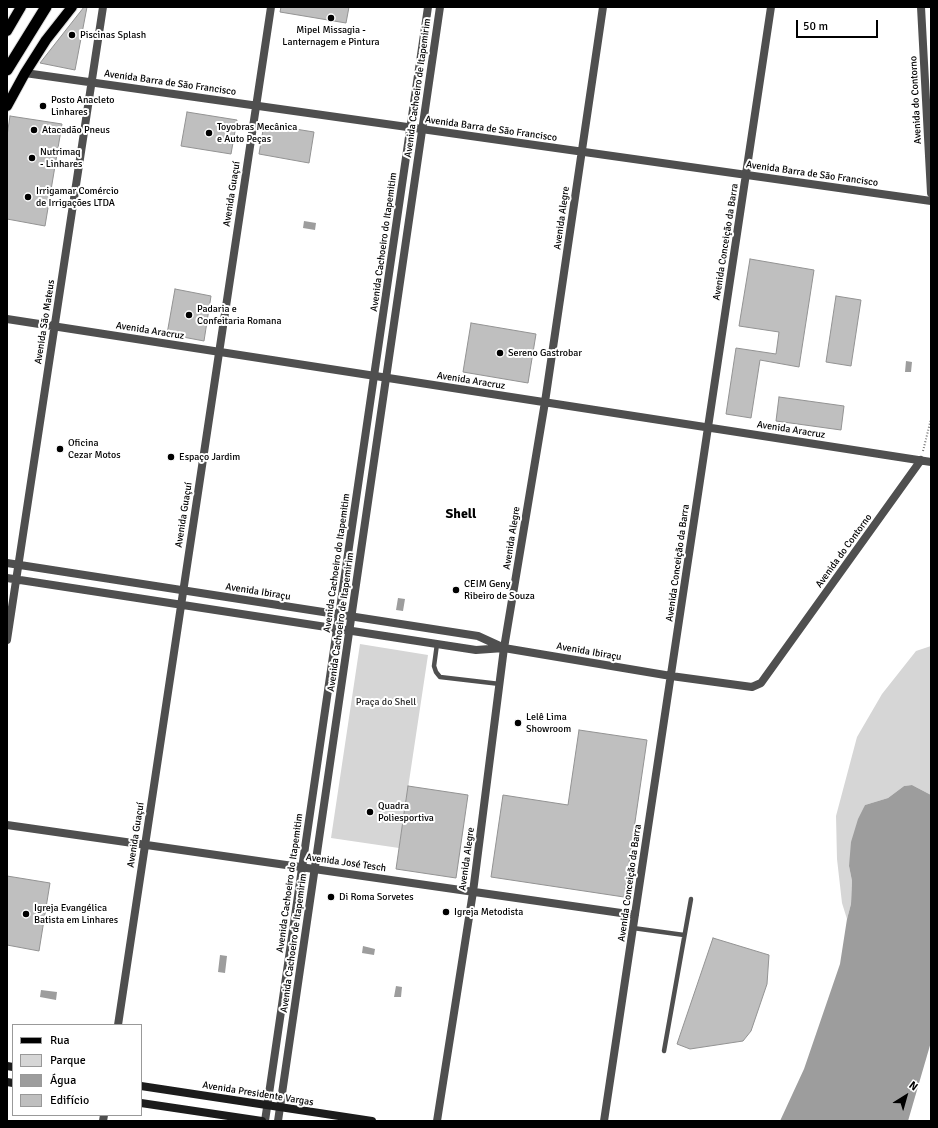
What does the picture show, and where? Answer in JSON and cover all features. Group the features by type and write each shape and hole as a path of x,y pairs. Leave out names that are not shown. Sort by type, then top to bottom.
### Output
{"highway":[{"path":"7,70 46,7"}],"main road":[{"path":"7,31 22,7"},
{"path":"7,106 25,73 46,40 72,7"},
{"name":"Avenida Presidente Vargas","path":"142,1086 372,1121"},
{"path":"142,1103 264,1121"}],"street":[{"name":"Avenida São Mateus","path":"7,640 103,7"},
{"name":"Avenida Guaçuí","path":"118,1024 271,7"},
{"name":"Avenida Cachoeiro do Itapemitim","path":"264,1121 428,7"},
{"name":"Avenida Cachoeiro de Itapemirim","path":"278,1121 440,7"},
{"name":"Avenida Alegre","path":"437,1121 472,892 504,648 545,402 583,152 603,7"},
{"name":"Avenida Conceição da Barra","path":"604,1121 771,7"},
{"name":"Avenida do Contorno","path":"921,7 931,193"},
{"name":"Avenida Barra de São Francisco","path":"25,73 931,201"},
{"name":"Avenida Aracruz","path":"7,319 931,462"},
{"name":"Avenida do Contorno","path":"757,686 921,460"},
{"name":"Avenida Ibiraçu","path":"7,563 478,636 504,648"},
{"name":"Avenida Ibiraçu","path":"7,578 476,650 504,648 671,676 752,687 757,686"},
{"name":"Avenida José Tesch","path":"7,825 635,915"}],"lane":[{"path":"437,644 434,666 440,677 500,684"},
{"path":"664,1051 691,899"},
{"path":"633,928 684,935"}],"path":[{"path":"921,460 931,419"}],"green space":[{"name":"Praça do Shell","path":"360,644 428,655 399,848 331,838"},
{"path":"931,646 931,795 912,785 904,786 888,798 865,805 849,866 852,881 851,904 847,919 842,903 837,859 836,816 857,737 882,694 916,651"}],"water":[{"path":"304,221 316,223 315,230 303,228"},
{"path":"906,361 912,362 911,372 905,372"},
{"path":"398,598 405,599 403,611 396,610"},
{"path":"912,785 931,795 931,1042 908,1121 780,1121 804,1069 840,964 847,919 851,904 852,881 849,866 851,842 858,819 865,805 888,798 904,786"},
{"path":"363,946 375,949 374,955 362,953"},
{"path":"220,955 227,956 225,973 218,972"},
{"path":"396,986 402,987 401,997 394,997"},
{"path":"41,990 57,992 56,1000 40,997"}],"building":[{"name":"Piscinas Splash","path":"84,7 87,7 75,70 40,63"},
{"name":"Mipel Missagia - Lanternagem e Pintura","path":"281,7 349,7 346,23 280,12"},
{"name":"Toyobras Mecânica e Auto Peças","path":"187,112 237,120 231,154 181,146"},
{"path":"10,116 62,124 45,226 7,219 7,136"},
{"path":"264,124 314,132 309,163 259,154"},
{"path":"750,259 814,270 799,367 760,360 751,418 726,414 736,348 776,354 779,332 739,326"},
{"name":"Padaria e Confeitaria Romana","path":"175,289 211,296 204,341 167,334"},
{"path":"836,296 861,300 851,366 826,362"},
{"name":"Sereno Gastrobar","path":"471,323 536,334 528,383 463,372"},
{"path":"779,397 844,406 841,430 776,421"},
{"path":"579,730 647,740 624,897 491,877 503,795 568,805"},
{"path":"408,786 468,795 456,878 396,869"},
{"name":"Igreja Evangélica Batista em Linhares","path":"7,876 50,883 39,951 7,945"},
{"path":"713,938 769,955 767,984 751,1031 743,1041 690,1049 677,1044"}],"place":[{"name":"Mipel Missagia - Lanternagem e Pintura","path":"331,18"},
{"name":"Piscinas Splash","path":"72,35"},
{"name":"Posto Anacleto Linhares","path":"43,106"},
{"name":"Atacadão Pneus","path":"34,130"},
{"name":"Toyobras Mecânica e Auto Peças","path":"209,133"},
{"name":"Nutrimaq - Linhares","path":"32,158"},
{"name":"Irrigamar Comércio de Irrigações LTDA","path":"28,197"},
{"name":"Padaria e Confeitaria Romana","path":"189,315"},
{"name":"Sereno Gastrobar","path":"500,353"},
{"name":"Oficina Cezar Motos","path":"60,449"},
{"name":"Espaço Jardim","path":"171,457"},
{"name":"CEIM Geny Ribeiro de Souza","path":"456,590"},
{"name":"Lelê Lima Showroom","path":"518,723"},
{"name":"Quadra Poliesportiva","path":"370,812"},
{"name":"Di Roma Sorvetes","path":"331,897"},
{"name":"Igreja Metodista","path":"446,912"},
{"name":"Igreja Evangélica Batista em Linhares","path":"26,914"}],"district":[{"name":"Shell","path":"461,514"}]}
